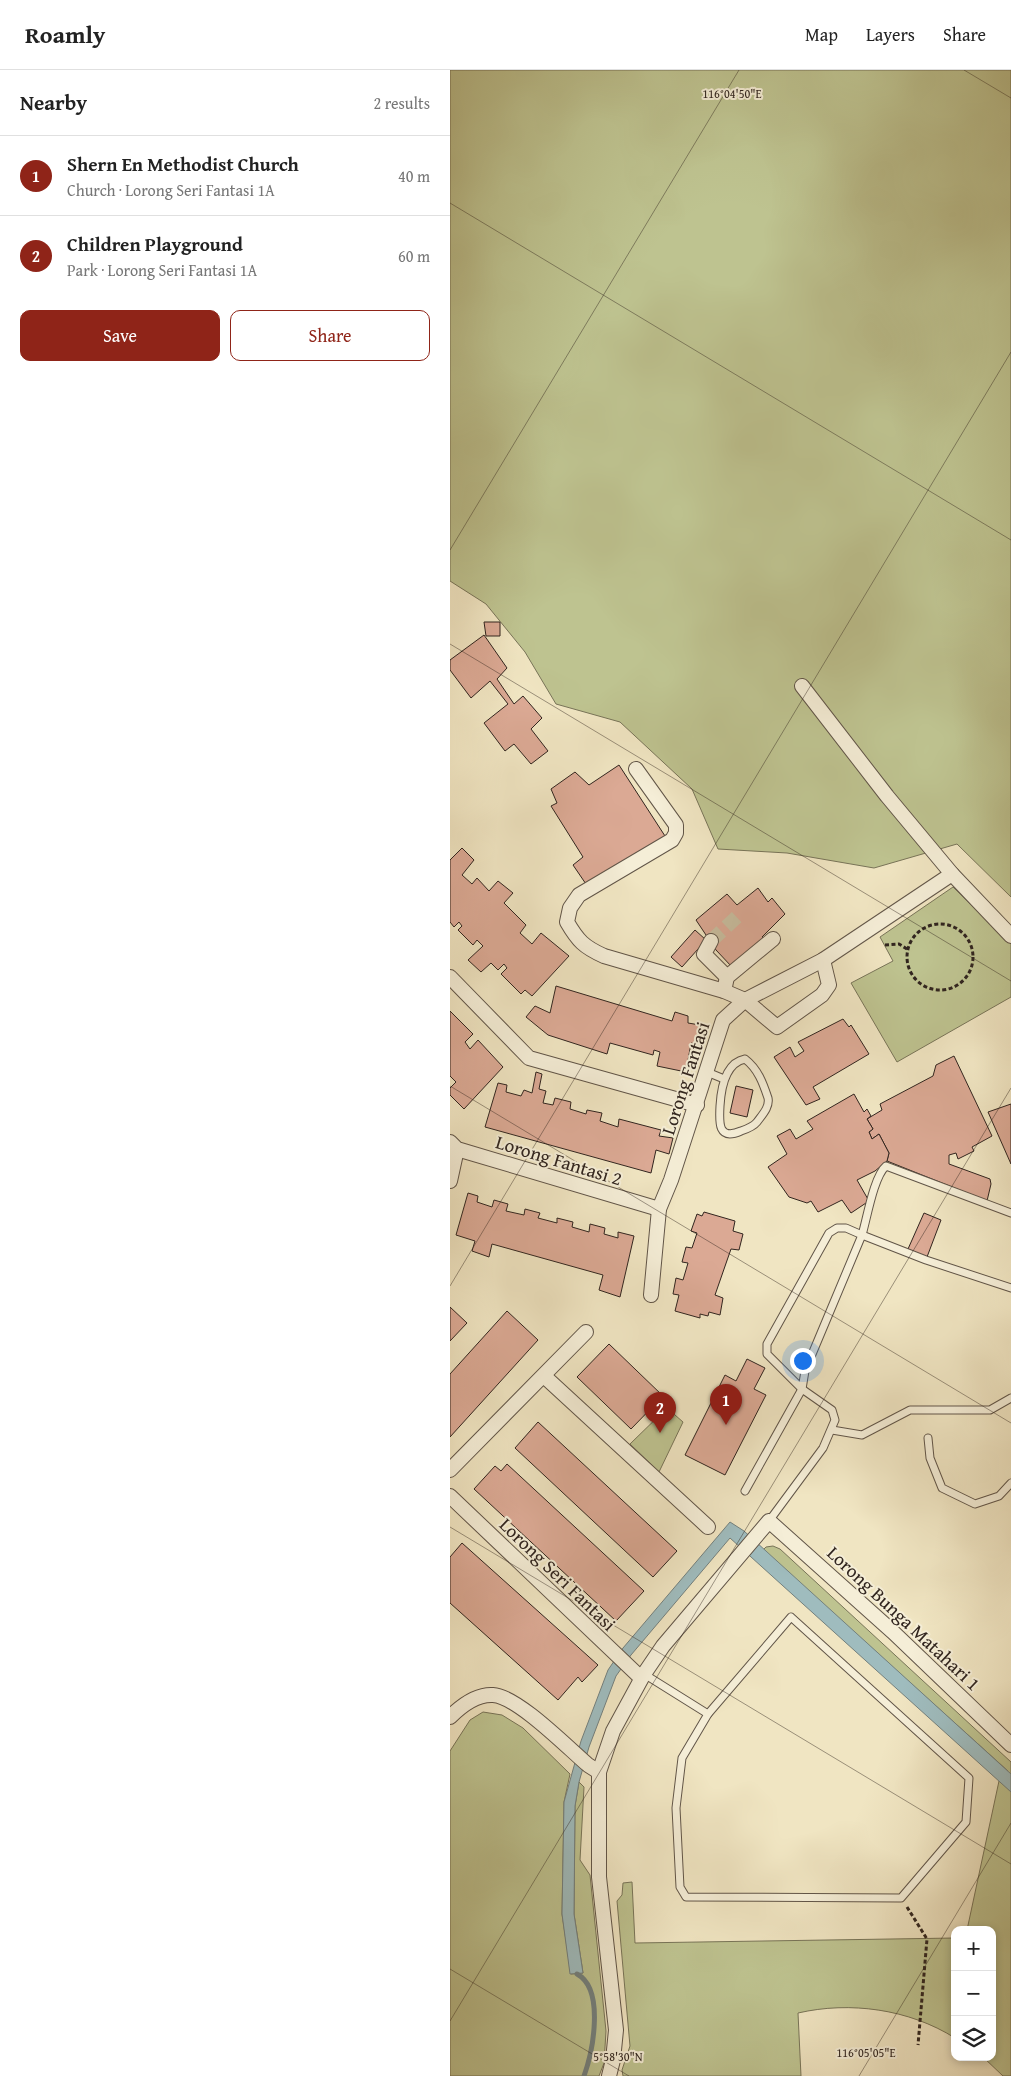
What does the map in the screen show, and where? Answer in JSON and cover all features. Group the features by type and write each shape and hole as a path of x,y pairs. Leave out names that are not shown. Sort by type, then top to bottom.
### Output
{"street":[{"path":"802,686 887,796 952,874 1011,936"},
{"path":"636,769 676,825 676,833 672,840 579,895 570,908 567,922 577,940 589,949 604,956 726,984"},
{"name":"Lorong Fantasi","path":"651,1295 659,1209 672,1180 723,1020 744,1000 823,960 952,874"},
{"path":"726,984 773,939"},
{"path":"711,941 704,954 726,984 777,1027 805,1009 822,995 828,984 823,960"},
{"path":"450,978 529,1058 697,1104"},
{"path":"450,1181 454,1146"},
{"name":"Lorong Fantasi 2","path":"454,1146 659,1209"},
{"path":"450,1470 586,1332"},
{"path":"544,1376 708,1527"},
{"name":"Lorong Seri Fantasi","path":"450,1496 627,1666 642,1676"},
{"path":"609,2076 613,2060 616,2030 599,1877 593,1768 642,1676 663,1646 744,1553 769,1521"},
{"name":"Lorong Bunga Matahari 1","path":"769,1521 893,1632 1011,1745"},
{"path":"450,1717 461,1706 476,1698 491,1694 503,1697 523,1709 593,1768"}],"lane":[{"path":"746,1059 754,1066 763,1083 769,1102 754,1126 733,1134 722,1131 718,1121 721,1087 724,1079 740,1060 746,1059"},
{"path":"707,1072 724,1079"},
{"path":"745,1491 802,1389 805,1371 862,1234 880,1171 886,1166 1011,1213"},
{"path":"769,1521 819,1454 832,1430 835,1420 832,1410 802,1389 767,1354 767,1344 829,1233 837,1228 846,1228 926,1260 1011,1288"},
{"path":"832,1430 862,1435 910,1410 990,1410 1011,1398"},
{"path":"928,1438 930,1458 942,1488 975,1504 999,1496 1011,1483"},
{"path":"791,1616 969,1778 966,1822 901,1898 686,1897 680,1887 676,1808 682,1758 708,1714 791,1616"},
{"path":"642,1676 708,1714"}],"path":[{"path":"937,924 948,925 958,929 966,936 974,955 968,976 960,985 949,990 938,991 926,988 917,982 910,972 906,961 907,949 911,940 922,929 937,924"},
{"path":"885,945 898,944 907,949"},
{"path":"901,1898 927,1939 918,2045"}],"green space":[{"path":"450,70 1011,70 1011,897 957,844 874,868 787,853 718,849 692,789 620,722 556,704 525,652 486,604 450,581"},
{"path":"953,887 1011,944 1011,997 897,1062 851,983 893,961 880,937"},
{"path":"667,1408 683,1422 659,1472 630,1444"},
{"path":"773,1546 780,1549 1011,1762 1011,2076 1003,2076 987,2061 996,2061 996,1926 968,1926 999,1781 1008,1771 763,1550 766,1547"},
{"path":"483,1712 502,1715 523,1728 570,1774 564,1802 562,1914 571,1974 583,1973 574,1914 575,1806 579,1782 584,1787 580,1860 590,1875 606,2031 604,2063 599,2076 450,2076 450,1751 470,1720"},
{"path":"632,1882 635,1943 951,1938 951,2036 918,2020 899,2014 858,2008 818,2009 798,2013 801,2076 623,2076 622,2070 630,2046 617,1901 622,1895 623,1883"}],"water":[{"path":"730,1522 744,1531 1011,1774 1011,1792 730,1538 631,1655 616,1676 589,1747 579,1782 575,1806 574,1914 583,1973 570,1974 562,1914 564,1802 581,1741 608,1670 623,1648"}],"building":[{"path":"484,622 500,622 500,636 486,636"},
{"path":"484,635 507,668 497,679 514,704 523,696 542,718 531,729 548,751 531,764 514,744 505,751 484,723 508,704 490,681 471,698 450,670 450,660"},
{"path":"619,765 665,836 588,887 573,865 583,857 551,806 557,803 551,789 575,772 589,785"},
{"path":"462,848 474,860 462,875 472,884 477,878 489,891 498,881 513,893 504,903 526,925 520,933 532,944 541,933 569,956 532,996 525,990 521,994 501,974 507,968 504,964 498,970 491,963 481,972 468,960 483,946 477,940 473,945 458,930 462,926 459,922 454,927 450,922 450,860"},
{"path":"758,888 768,902 772,898 785,914 762,937 764,939 732,967 716,950 696,920 727,894 737,905"},
{"path":"695,930 706,940 682,967 671,957"},
{"path":"556,986 672,1021 675,1012 688,1016 688,1023 700,1025 696,1044 691,1043 686,1072 657,1066 660,1052 654,1050 653,1055 610,1043 607,1054 548,1035 526,1017 535,1006 550,1013"},
{"path":"450,1011 473,1034 465,1042 470,1049 478,1040 503,1067 464,1109 450,1095 450,1088 456,1082 450,1076"},
{"path":"843,1019 849,1027 851,1025 869,1054 813,1087 820,1099 806,1105 774,1057 790,1047 795,1057 804,1051 798,1042"},
{"path":"954,1056 992,1136 972,1147 974,1151 958,1159 956,1153 949,1155 949,1164 990,1179 991,1184 987,1201 887,1161 889,1153 879,1134 872,1139 869,1132 873,1129 867,1119 882,1110 880,1104 933,1076 936,1065"},
{"path":"536,1072 542,1074 539,1089 546,1091 543,1103 553,1105 555,1098 571,1102 570,1109 586,1114 587,1110 602,1113 600,1121 618,1127 619,1119 661,1130 659,1136 673,1138 669,1154 656,1150 651,1173 485,1127 498,1083 507,1085 506,1092 521,1096 524,1090 532,1093"},
{"path":"736,1086 753,1090 747,1117 730,1113"},
{"path":"854,1094 864,1112 867,1109 871,1116 867,1119 873,1129 869,1132 872,1139 879,1134 889,1153 887,1161 875,1171 857,1180 869,1201 851,1213 842,1200 818,1212 811,1201 807,1203 789,1197 768,1167 787,1154 777,1136 790,1129 796,1139 813,1129 807,1121"},
{"path":"1011,1104 1011,1164 988,1112"},
{"path":"468,1193 478,1196 477,1202 492,1207 494,1200 508,1204 506,1211 524,1215 525,1209 540,1213 538,1218 557,1223 557,1218 573,1222 572,1227 589,1232 590,1224 605,1228 604,1234 618,1238 618,1232 634,1236 620,1297 599,1290 603,1275 492,1244 489,1257 472,1251 475,1241 456,1235"},
{"path":"704,1212 735,1221 733,1231 743,1234 739,1250 731,1249 715,1295 723,1298 720,1315 709,1312 708,1316 700,1314 700,1318 675,1311 679,1295 673,1294 676,1278 683,1280 688,1263 682,1262 686,1247 692,1248 697,1233 691,1231 697,1214 702,1216"},
{"path":"924,1213 941,1220 927,1257 908,1249"},
{"path":"450,1307 467,1323 450,1341"},
{"path":"507,1311 538,1340 450,1437 450,1374"},
{"path":"609,1344 663,1396 631,1429 577,1377"},
{"path":"747,1359 765,1368 754,1389 766,1395 725,1475 685,1455 725,1375 736,1381"},
{"path":"538,1422 677,1551 653,1577 515,1448"},
{"path":"507,1464 644,1591 616,1621 474,1489 495,1466 501,1471"},
{"path":"462,1543 598,1665 582,1682 578,1677 558,1700 450,1603 450,1557"}],"waterway":[{"path":"577,1974 586,1982 594,2006 591,2052 584,2076"}],"tunnel":[{"path":"711,941 738,916"}],"place":[{"name":"Shern En Methodist Church","path":"726,1425"},
{"name":"Children Playground","path":"660,1433"}]}
